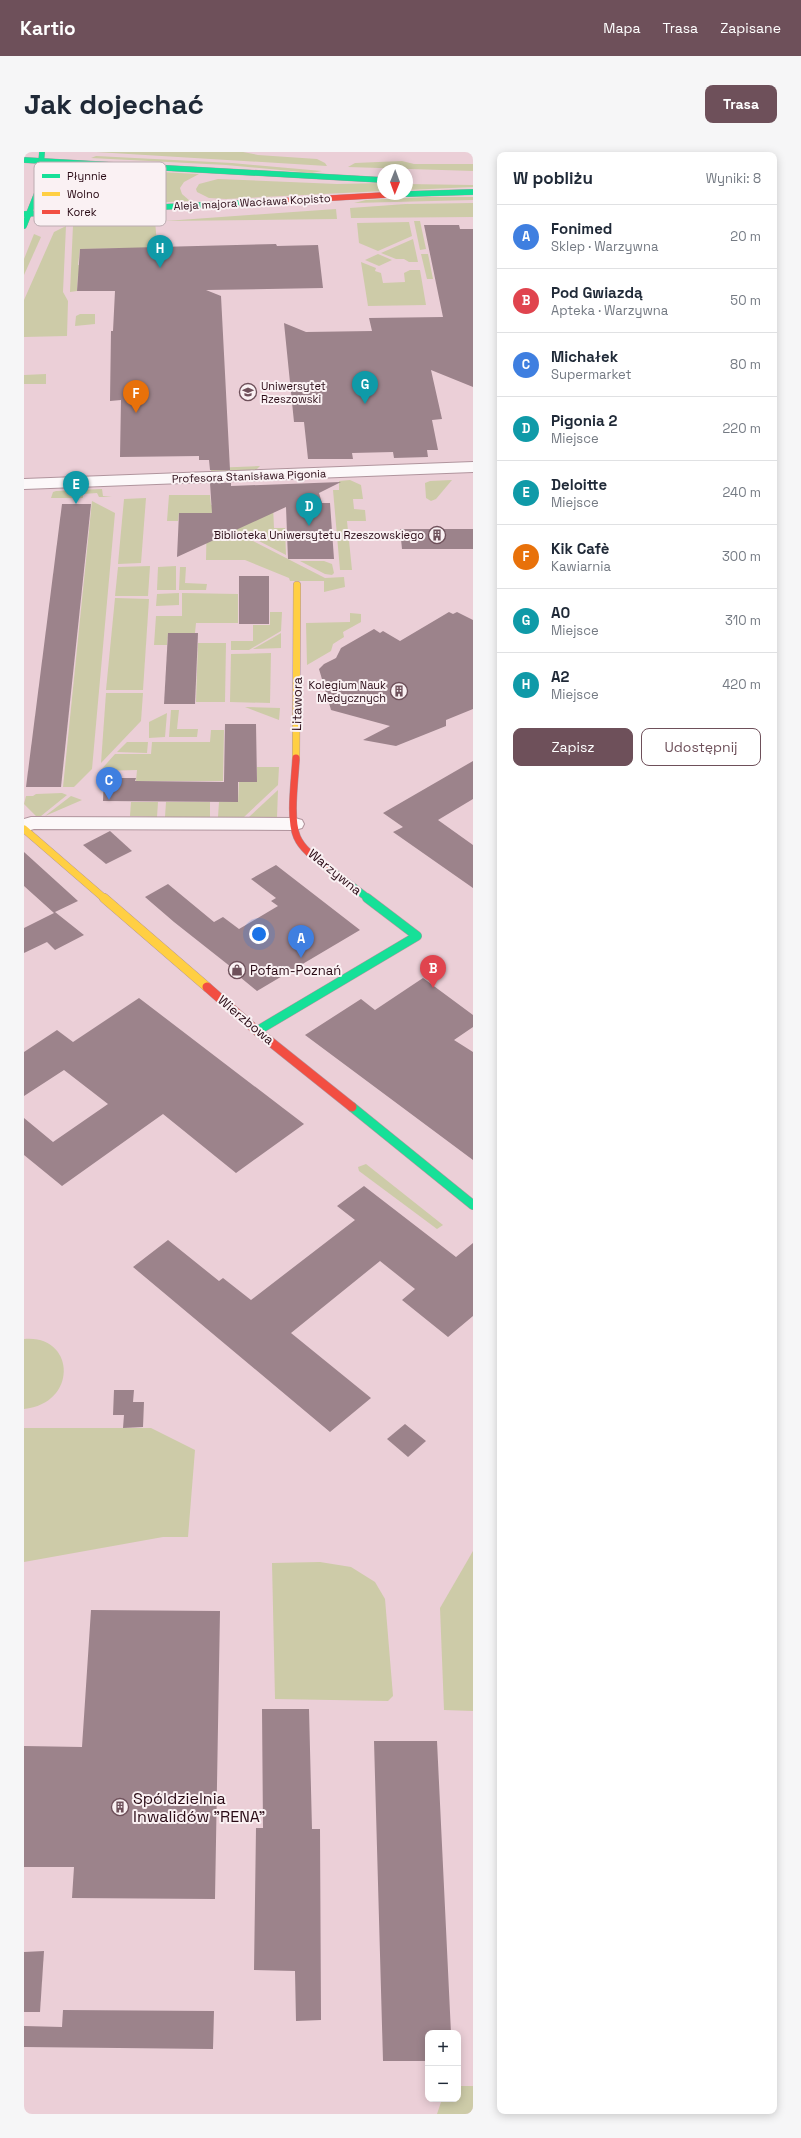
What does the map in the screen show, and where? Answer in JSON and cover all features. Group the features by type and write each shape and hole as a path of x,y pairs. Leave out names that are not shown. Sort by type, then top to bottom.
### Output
{"main road":[{"name":"Aleja majora Wacława Kopisto","path":"24,160 42,156 116,162"},
{"name":"Aleja majora Wacława Kopisto","path":"166,166 377,180"},
{"path":"199,179 212,175 240,172"},
{"path":"413,194 473,192"},
{"name":"Aleja majora Wacława Kopisto","path":"166,206 377,195"},
{"path":"192,196 205,201 228,202"},
{"path":"24,226 27,214 34,199"},
{"name":"Litawora","path":"295,824 298,651 297,585"},
{"name":"Warzywna","path":"258,1031 417,936 312,855 297,837 295,824"},
{"name":"Wierzbowa","path":"24,827 258,1031 473,1205"}],"street":[{"name":"Profesora Stanisława Pigonia","path":"24,484 473,467"},
{"path":"24,827 31,823 295,824"}],"shaded area":[{"path":"96,152 243,152 258,155 317,159 325,163 327,166"},
{"path":"96,156 232,163 322,171 312,173 226,165 91,158"},
{"path":"402,161 414,164 473,164 473,171 413,169 413,164 377,164 377,168 348,167 355,163"},
{"path":"166,172 199,174 184,182 180,188 182,194 190,201 166,202"},
{"path":"218,179 337,184 377,183 377,191 226,199 209,198 197,192 196,189 199,184"},
{"path":"413,184 473,185 473,187 413,190"},
{"path":"473,197 473,200 354,203 366,200 413,200 413,198"},
{"path":"473,203 473,217 351,218 350,208 406,204"},
{"path":"336,209 337,219 166,221"},
{"path":"414,221 420,221 426,249 420,250"},
{"path":"409,222 412,236 378,251 359,243 357,223"},
{"path":"66,226 63,292 68,301 67,336 24,337 24,300 54,232"},
{"path":"73,226 155,226 157,243 150,244 150,248 80,249 78,265 143,264 78,275 77,291 70,292"},
{"path":"34,234 41,237 24,275 24,259"},
{"path":"413,239 418,262 409,262 404,259 396,259 381,253"},
{"path":"378,254 392,260 379,266 365,260"},
{"path":"421,254 428,254 433,279 427,279"},
{"path":"361,262 376,268 375,271 381,273 383,283 405,282 404,273 410,270 420,270 426,305 368,306"},
{"path":"80,314 95,314 95,324 75,326 76,316"},
{"path":"46,374 46,384 24,384 24,375"},
{"path":"260,466 255,471 211,474 211,468"},
{"path":"350,480 361,485 363,499 353,499 354,509 365,510 366,521 347,521 352,570 340,570 333,490 339,490 339,481"},
{"path":"452,480 436,499 431,501 426,498 425,483 430,481"},
{"path":"102,489 103,496 112,497 99,497 97,493 83,494 83,498 51,498 53,492 56,491"},
{"path":"234,493 273,506 274,528 285,528 286,555 257,540 259,538 253,535 247,538 325,578 344,577 345,587 324,592 324,581 290,581 289,578 245,560 206,560 207,513 179,513 178,521 167,521 169,495 210,495 211,505 227,504"},
{"path":"146,498 141,563 118,564 124,499"},
{"path":"92,501 115,513 92,769 74,787 63,787"},
{"path":"300,561 324,561 332,564 334,573 332,575 325,574"},
{"path":"150,566 148,596 115,596 118,567"},
{"path":"176,566 176,590 157,590 158,567"},
{"path":"180,567 186,567 185,583 207,584 206,590 179,590"},
{"path":"179,593 179,605 156,606 157,594"},
{"path":"182,593 238,594 238,623 196,623 195,633 168,633 167,645 154,645 156,616 182,616"},
{"path":"115,598 149,599 143,690 106,690"},
{"path":"270,612 282,612 281,631 249,650 231,650 231,641 253,641 253,625 270,625"},
{"path":"350,613 361,614 361,622 343,632 344,637 333,644 331,651 307,665 306,623 350,622"},
{"path":"281,633 281,648 253,649"},
{"path":"198,643 226,643 225,702 196,702"},
{"path":"271,653 270,703 230,702 231,654"},
{"path":"106,693 143,693 141,721 101,763"},
{"path":"245,707 280,708 279,720"},
{"path":"171,710 179,710 177,729 198,729 197,737 169,737"},
{"path":"167,713 165,737 149,738 149,722"},
{"path":"211,730 224,730 223,781 136,781 137,770 100,771 115,754 151,754 152,742 210,742"},
{"path":"127,742 148,742 147,753 117,752"},
{"path":"257,767 279,767 278,785 244,817 218,817 219,802 238,802 239,782 257,782"},
{"path":"278,790 277,817 249,817"},
{"path":"62,793 67,795 41,816 36,816 24,804 26,796"},
{"path":"71,796 82,800 45,816"},
{"path":"131,802 158,802 157,817 130,816"},
{"path":"166,802 210,802 210,817 165,817"},
{"path":"366,1164 443,1225 437,1229 359,1171 358,1167"},
{"path":"24,1339 41,1340 53,1347 61,1357 64,1370 62,1383 54,1395 42,1404 24,1409"},
{"path":"24,1428 151,1428 195,1450 188,1537 163,1537 24,1562"},
{"path":"473,1551 473,1711 444,1710 440,1608"},
{"path":"320,1562 351,1567 375,1582 385,1599 393,1696 388,1701 275,1699 272,1563"},
{"path":"461,2086 473,2086 473,2114 437,2114 441,2102 461,2102"}],"building":[{"path":"424,225 459,225 460,229 473,229 473,387 431,370 442,419 432,420 438,450 427,450 428,457 394,458 393,452 352,453 353,459 308,459 304,422 294,422 284,323 306,332 372,331 369,318 443,317"},
{"path":"276,244 277,246 318,245 323,288 206,290 221,296 230,470 210,470 209,460 199,460 199,456 120,457 121,400 110,401 111,331 113,331 115,291 77,291 80,249"},
{"path":"341,482 319,493 322,503 330,503 334,559 288,559 286,507 177,557 179,513 212,513 210,483 231,483 231,486"},
{"path":"62,504 91,504 61,787 26,787"},
{"name":"Biblioteka Uniwersytetu Rzeszowskiego","path":"400,529 473,529 473,549 402,549"},
{"path":"239,576 269,576 269,624 239,624"},
{"name":"Kolegium Nauk Medycznych","path":"449,612 453,614 457,612 473,620 473,709 446,720 446,726 396,746 363,740 390,726 331,710 319,669 324,664 336,658 341,648 374,629 380,633 383,631 400,641"},
{"path":"168,633 198,633 195,704 164,704"},
{"path":"225,724 256,724 257,782 238,782 238,802 103,801 104,778 136,778 135,781 224,782"},
{"path":"473,761 473,799 438,820 473,845 473,888 393,832 403,827 383,813"},
{"path":"110,831 132,851 106,864 83,845"},
{"path":"24,852 78,901 55,912 84,935 55,950 47,942 24,953 24,928 54,913 24,886"},
{"path":"276,865 360,930 257,991 229,968 231,967 145,897 168,884 214,922 223,917 239,929 278,906 271,901 276,898 251,879"},
{"path":"423,978 473,1015 473,1027 454,1040 473,1052 473,1160 305,1035 361,999 375,1010"},
{"path":"139,998 304,1124 236,1173 163,1114 62,1186 24,1155 24,1118 53,1142 108,1104 64,1070 24,1096 24,1052 57,1030 73,1042"},
{"path":"364,1186 456,1257 473,1243 473,1316 448,1337 402,1300 415,1289 380,1261 291,1333 371,1398 330,1432 133,1267 168,1240 219,1281 223,1278 251,1300 355,1220 337,1206"},
{"path":"114,1390 134,1390 133,1402 144,1402 143,1427 123,1428 124,1415 113,1415"},
{"path":"405,1424 426,1441 408,1457 387,1439"},
{"name":"Spóldzielnia Inwalidów \"RENA\"","path":"91,1610 220,1611 215,1899 72,1898 74,1867 24,1867 24,1746 82,1747"},
{"path":"262,1709 309,1709 312,1829 320,1829 321,2020 296,2021 295,1971 254,1970 256,1828 263,1828"},
{"path":"374,1741 437,1741 451,2030 425,2030 425,2061 383,2061"},
{"path":"44,1951 40,2012 24,2012 24,1952"},
{"path":"63,2010 214,2011 213,2049 24,2047 24,2026 62,2027"}],"traffic: fast":[{"path":"41,162 42,152"},
{"path":"24,160 60,162"},
{"path":"166,168 377,180"},
{"path":"413,194 473,192"},
{"path":"24,226 34,201"},
{"path":"166,207 279,201"},
{"path":"24,214 34,213"},
{"path":"257,1031 417,936 335,873"},
{"path":"352,1107 473,1205"}],"traffic: slow":[{"path":"296,758 297,585"},
{"path":"24,829 207,987"}],"traffic: jam":[{"path":"279,201 377,195"},
{"path":"296,758 294,821 297,837 309,852 335,873"},
{"path":"207,987 257,1031 352,1107"}],"place":[{"name":"A2","path":"160,268"},
{"name":"Uniwersytet Rzeszowski","path":"248,392"},
{"name":"A0","path":"365,404"},
{"name":"Kik Cafè","path":"136,413"},
{"name":"Deloitte","path":"76,504"},
{"name":"Pigonia 2","path":"309,526"},
{"name":"Biblioteka Uniwersytetu Rzeszowskiego","path":"437,535"},
{"name":"Kolegium Nauk Medycznych","path":"399,691"},
{"name":"Michałek","path":"109,800"},
{"name":"Fonimed","path":"301,958"},
{"name":"Pofam-Poznań","path":"237,970"},
{"name":"Pod Gwiazdą","path":"433,988"},
{"name":"Spóldzielnia Inwalidów \"RENA\"","path":"120,1807"}]}
